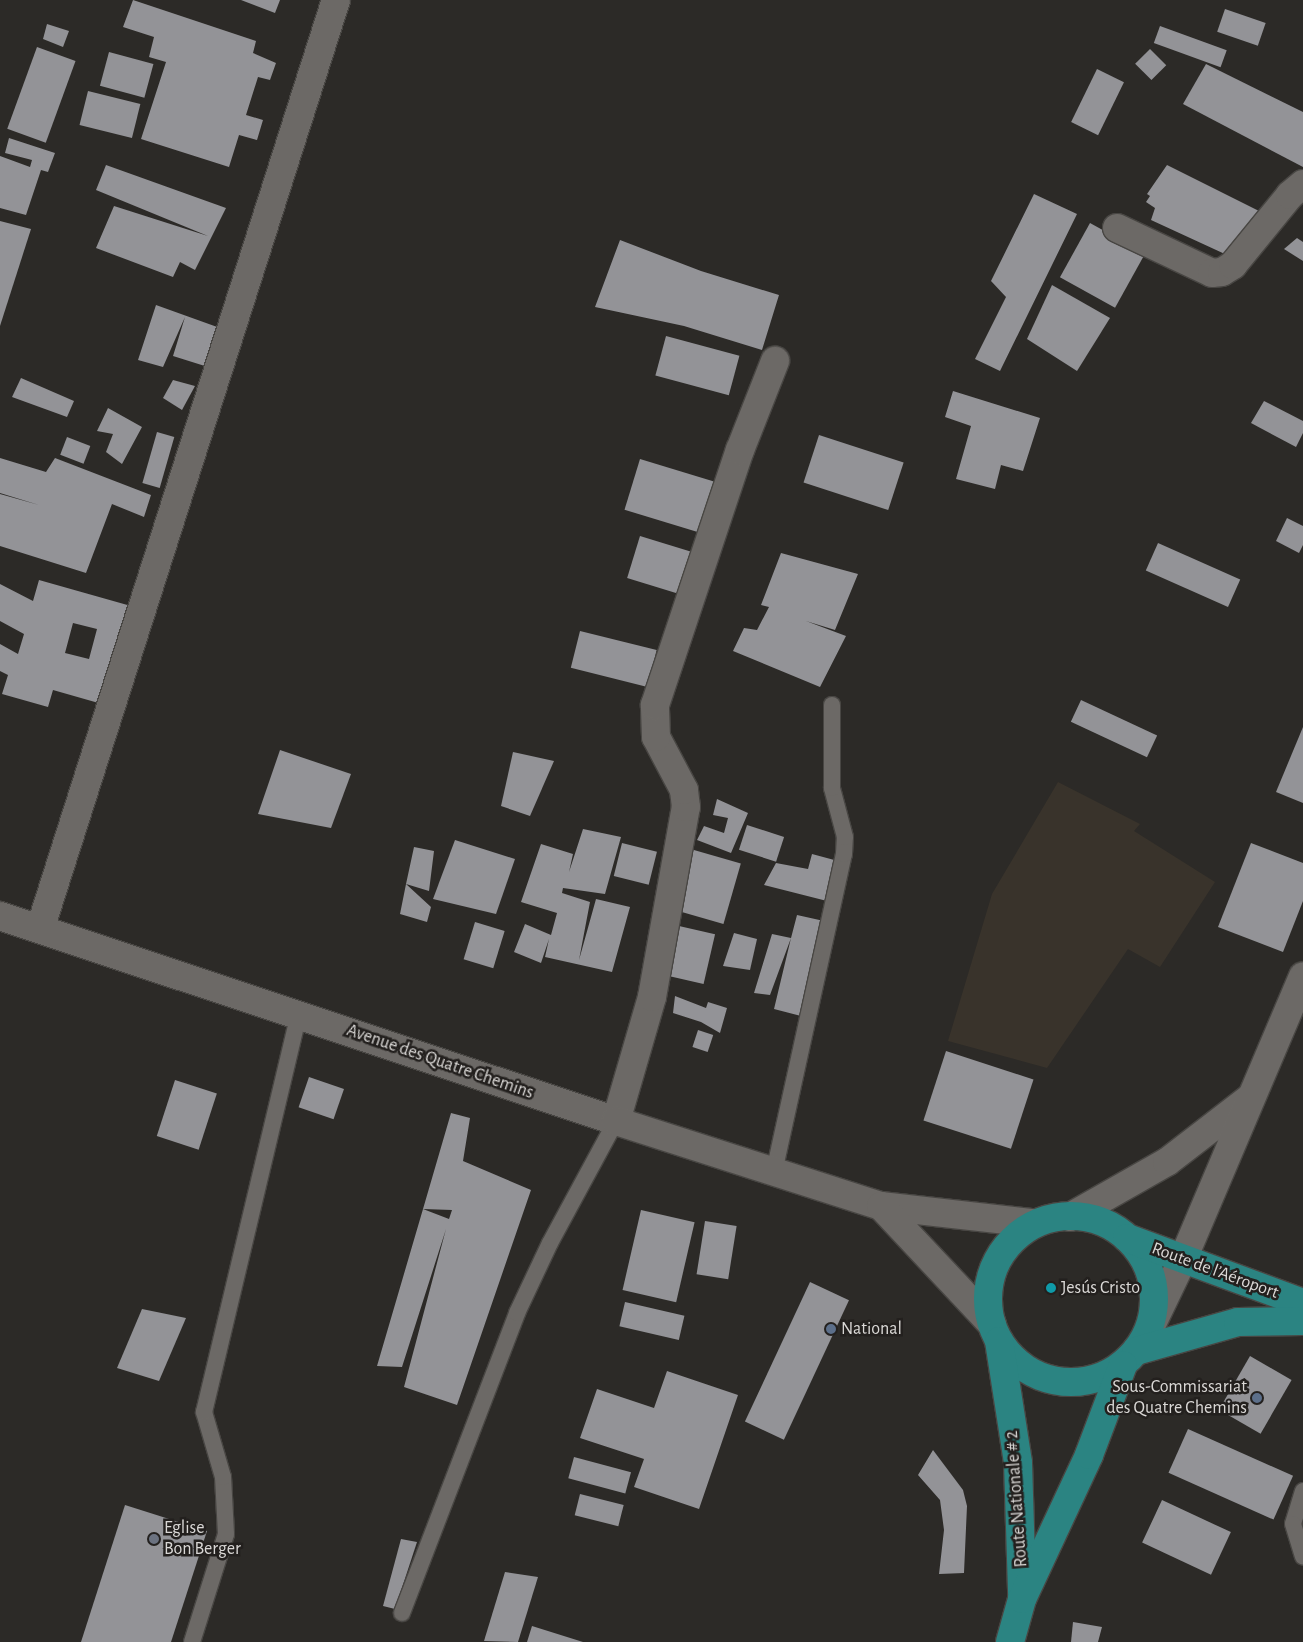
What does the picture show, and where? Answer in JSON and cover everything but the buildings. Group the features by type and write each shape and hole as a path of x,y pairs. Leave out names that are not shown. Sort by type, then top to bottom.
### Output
{"main road":[{"path":"1070,1217 1100,1222 1127,1238 1146,1266 1151,1282 1153,1299 1136,1350 1097,1378 1065,1381 1045,1378 1011,1357 996,1333 988,1306 994,1270 1015,1237 1033,1223 1070,1217"},
{"name":"Route de l’Aéroport","path":"1127,1238 1303,1303"},
{"name":"Route de l’Aéroport","path":"1136,1350 1238,1322 1303,1321"},
{"name":"Route Nationale # 2","path":"996,1333 1018,1463 1022,1599"},
{"name":"Route Nationale # 2","path":"1010,1642 1022,1599 1136,1350"}],"street":[{"path":"40,929 336,0"},
{"path":"1117,228 1212,273 1222,272 1233,265 1290,194 1303,184"},
{"path":"616,1121 652,997 686,807 684,790 656,737 655,705 740,450 775,361"},
{"name":"Avenue des Quatre Chemins","path":"0,916 616,1121 881,1206 1033,1223"},
{"path":"1136,1350 1182,1259 1303,976"},
{"path":"1070,1217 1168,1162 1252,1097"},
{"name":"Avenue des Quatre Chemins","path":"881,1206 996,1333"}],"lane":[{"path":"774,1172 844,854 844,837 832,788 832,706"},
{"path":"192,1642 226,1534 223,1477 204,1412 299,1014"},
{"path":"402,1613 517,1313 550,1243 616,1121"},
{"path":"1303,1491 1293,1524 1303,1558"}],"shaded area":[{"path":"1058,782 1140,824 1134,831 1215,882 1160,967 1128,949 1047,1068 948,1041 992,894"}],"place":[{"name":"Jesús Cristo","path":"1051,1288"},
{"name":"National","path":"831,1329"},
{"name":"Sous-Commissariat des Quatre Chemins","path":"1257,1398"},
{"name":"Eglise Bon Berger","path":"154,1539"}]}
